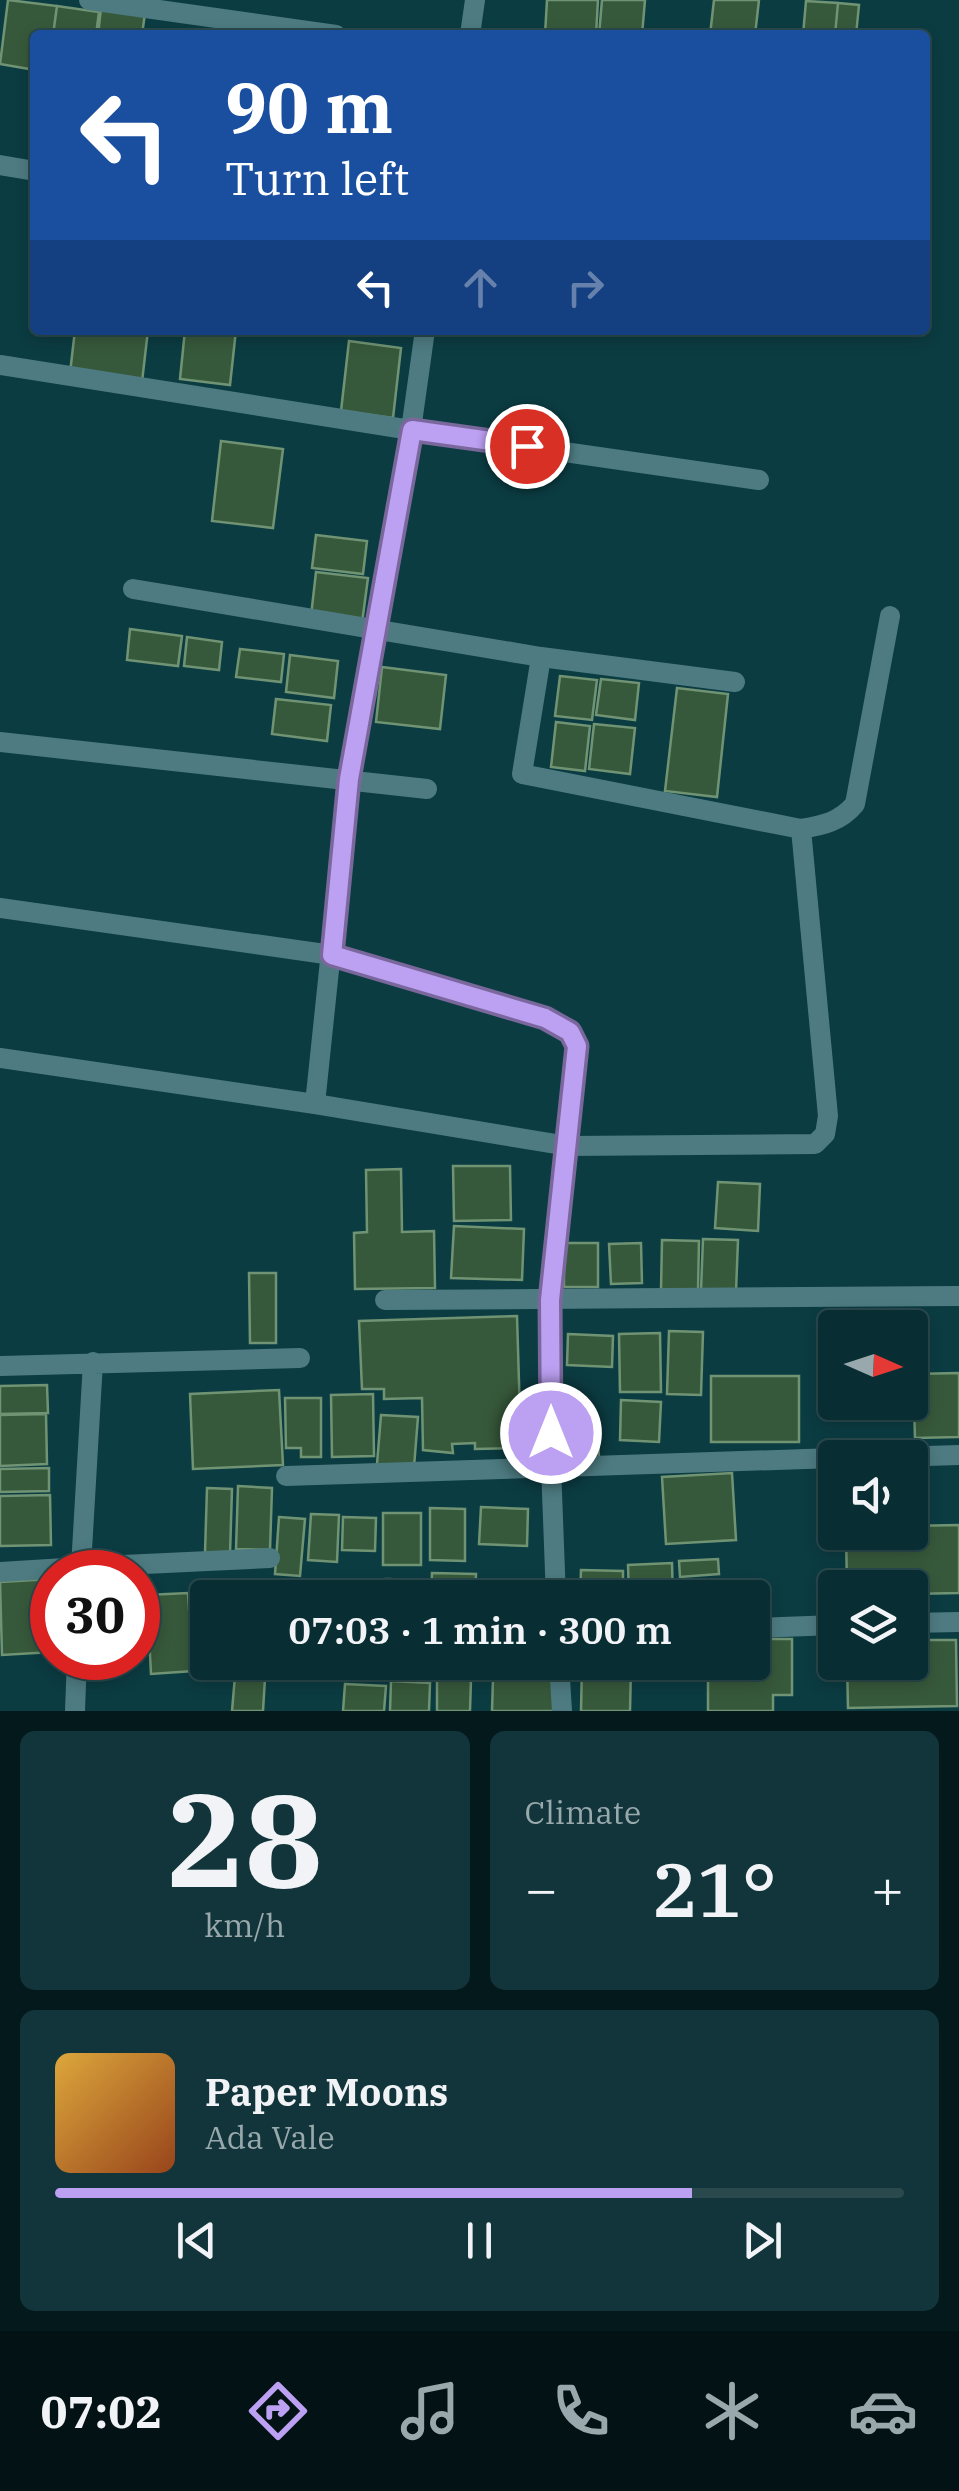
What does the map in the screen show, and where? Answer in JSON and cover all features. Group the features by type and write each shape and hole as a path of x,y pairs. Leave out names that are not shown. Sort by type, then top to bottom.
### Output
{"street":[{"path":"89,0 301,30"},
{"path":"471,30 475,0"},
{"path":"0,165 30,169"},
{"path":"315,1104 349,779 412,430 424,335"},
{"path":"0,365 759,480"},
{"path":"133,589 541,657 735,682"},
{"path":"541,657 522,774 801,829 846,816 855,804 890,616"},
{"path":"0,742 427,789"},
{"path":"0,1058 568,1146 815,1144 825,1134 828,1116 801,829"},
{"path":"0,908 332,955 545,1018 570,1032 577,1046 550,1300 555,1580"},
{"path":"385,1300 959,1296"},
{"path":"0,1366 300,1358"},
{"path":"82,1550 93,1362"},
{"path":"928,1456 959,1455"},
{"path":"286,1476 818,1458"},
{"path":"160,1565 270,1558"},
{"path":"0,1572 30,1571"},
{"path":"928,1623 959,1622"},
{"path":"770,1627 818,1626"},
{"path":"74,1711 76,1680"},
{"path":"560,1680 562,1711"}],"building":[{"path":"8,0 57,6 54,30 30,30 30,69 0,64"},
{"path":"547,0 598,0 596,30 545,30"},
{"path":"602,0 645,0 642,30 599,30"},
{"path":"714,0 759,0 756,30 711,30"},
{"path":"806,1 838,3 835,30 803,30"},
{"path":"838,3 859,5 856,30 835,30"},
{"path":"57,6 99,12 97,30 54,30"},
{"path":"101,8 145,13 143,30 99,30"},
{"path":"74,335 147,335 142,382 70,373"},
{"path":"184,335 235,335 230,385 180,379"},
{"path":"349,341 401,348 393,418 341,411"},
{"path":"221,441 283,449 273,528 212,521"},
{"path":"316,535 367,541 363,574 312,568"},
{"path":"316,572 368,578 362,623 311,616"},
{"path":"130,629 182,636 178,666 127,660"},
{"path":"187,637 222,642 219,670 184,666"},
{"path":"240,649 284,654 281,682 236,677"},
{"path":"290,655 338,661 334,698 286,692"},
{"path":"382,667 446,675 440,729 376,722"},
{"path":"560,676 597,680 592,720 555,716"},
{"path":"601,679 639,683 635,720 596,715"},
{"path":"677,688 728,694 717,797 665,791"},
{"path":"276,699 331,705 327,741 272,734"},
{"path":"556,722 590,726 585,771 551,767"},
{"path":"594,724 635,728 630,774 589,769"},
{"path":"453,1166 510,1166 511,1220 454,1221"},
{"path":"401,1169 402,1232 434,1231 435,1288 355,1289 354,1233 367,1232 366,1170"},
{"path":"718,1182 760,1184 758,1231 715,1228"},
{"path":"454,1226 524,1229 522,1280 451,1278"},
{"path":"703,1239 738,1240 736,1292 701,1290"},
{"path":"662,1240 699,1241 698,1291 661,1290"},
{"path":"564,1243 598,1243 598,1287 564,1287"},
{"path":"641,1243 642,1283 611,1284 609,1244"},
{"path":"249,1273 276,1273 276,1343 250,1343"},
{"path":"517,1316 521,1448 475,1449 475,1443 452,1444 453,1453 423,1450 422,1398 384,1399 384,1389 362,1389 359,1321"},
{"path":"669,1331 703,1332 701,1395 667,1394"},
{"path":"660,1333 661,1392 620,1392 619,1334"},
{"path":"568,1334 613,1336 612,1367 567,1365"},
{"path":"959,1373 959,1437 915,1438 914,1420 928,1420 928,1374"},
{"path":"711,1376 799,1376 799,1442 711,1442"},
{"path":"47,1385 48,1413 0,1414 0,1386"},
{"path":"279,1390 283,1465 193,1469 190,1394"},
{"path":"373,1394 374,1456 332,1457 331,1395"},
{"path":"285,1398 321,1398 321,1457 301,1457 301,1448 286,1448"},
{"path":"621,1400 661,1402 659,1442 620,1440"},
{"path":"46,1414 47,1464 0,1466 0,1415"},
{"path":"381,1415 418,1417 414,1467 377,1464"},
{"path":"573,1431 598,1431 599,1459 573,1459"},
{"path":"49,1468 49,1491 0,1492 0,1469"},
{"path":"732,1473 736,1540 666,1544 662,1477"},
{"path":"238,1486 272,1488 270,1550 236,1549"},
{"path":"207,1488 232,1489 230,1554 205,1553"},
{"path":"50,1495 51,1545 0,1546 0,1496"},
{"path":"481,1507 528,1509 527,1546 479,1544"},
{"path":"430,1508 465,1509 465,1561 430,1560"},
{"path":"383,1513 421,1513 421,1565 383,1565"},
{"path":"311,1514 339,1515 337,1562 308,1560"},
{"path":"279,1517 305,1519 300,1576 275,1574"},
{"path":"343,1517 376,1518 375,1551 342,1550"},
{"path":"959,1525 959,1593 928,1594 928,1570 847,1570 846,1550 928,1550 928,1526"},
{"path":"718,1559 719,1574 680,1577 679,1561"},
{"path":"672,1563 672,1580 628,1580 628,1565"},
{"path":"581,1570 623,1571 623,1580 581,1580"},
{"path":"432,1573 476,1574 476,1580 432,1580"},
{"path":"30,1580 30,1653 2,1655 0,1582"},
{"path":"188,1593 190,1671 160,1673 160,1594"},
{"path":"770,1639 792,1639 792,1695 773,1695 773,1711 708,1711 708,1680 770,1680"},
{"path":"928,1640 956,1640 957,1706 848,1708 847,1680 928,1680"},
{"path":"235,1680 265,1680 263,1711 232,1711"},
{"path":"437,1680 471,1680 470,1711 437,1711"},
{"path":"493,1680 555,1681 555,1711 492,1711"},
{"path":"582,1680 631,1680 630,1711 581,1711"},
{"path":"391,1681 430,1683 429,1711 390,1711"},
{"path":"345,1684 386,1686 384,1711 343,1711"}],"route":[{"path":"527,446 412,430 349,779 332,955 545,1018 570,1032 577,1046 550,1300 551,1433"}]}
